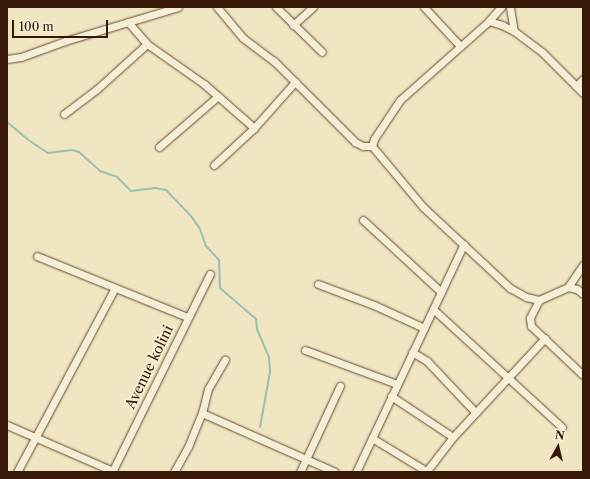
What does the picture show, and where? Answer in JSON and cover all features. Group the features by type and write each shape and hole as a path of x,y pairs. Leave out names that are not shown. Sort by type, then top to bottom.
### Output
{"street":[{"path":"7,59 21,57 178,7"},
{"path":"217,7 243,38 274,61 355,142 363,146 372,146"},
{"path":"276,7 322,52"},
{"path":"293,25 313,7"},
{"path":"424,7 460,46"},
{"path":"372,146 374,139 400,100 489,21 501,7"},
{"path":"510,7 514,31"},
{"path":"489,21 514,31 542,52 583,93"},
{"path":"128,22 147,44 204,84 254,128"},
{"path":"64,114 97,89 147,44"},
{"path":"576,86 583,79"},
{"path":"214,165 254,128 295,82"},
{"path":"159,147 218,96"},
{"path":"372,146 423,207 510,288 526,297 539,300 568,287 583,266"},
{"path":"363,220 441,292"},
{"path":"356,472 464,244"},
{"path":"37,256 187,317"},
{"name":"Avenue kolini","path":"113,472 187,317 210,274"},
{"path":"318,284 374,305 424,328"},
{"path":"568,287 577,289 583,294"},
{"path":"17,472 115,288"},
{"path":"539,300 530,318 531,326 583,375"},
{"path":"433,309 562,427"},
{"path":"372,438 426,471 453,437 545,338"},
{"path":"305,350 397,384"},
{"path":"412,352 427,361 476,413"},
{"path":"174,472 188,447 202,413 208,389 225,359"},
{"path":"300,472 340,386"},
{"path":"391,396 453,437"},
{"path":"202,413 335,472"},
{"path":"7,425 113,472"}],"waterway":[{"path":"7,122 27,139 48,153 72,150 79,152 100,171 117,177 131,191 155,188 166,190 191,216 200,229 206,246 219,260 220,288 256,319 257,329 269,357 270,372 260,427"}]}
